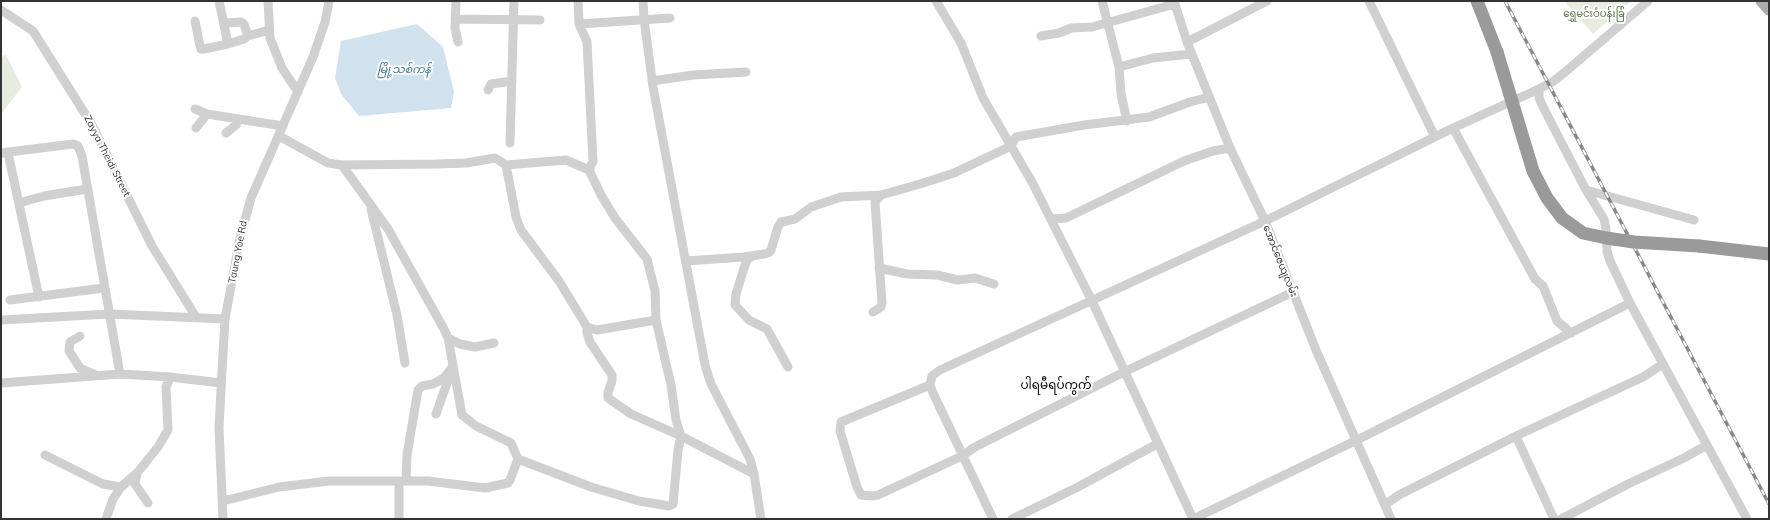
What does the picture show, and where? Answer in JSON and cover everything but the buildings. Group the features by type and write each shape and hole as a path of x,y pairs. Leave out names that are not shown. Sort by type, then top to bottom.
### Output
{"highway":[{"path":"1477,1 1497,52 1533,171 1547,198 1562,218 1583,233 1606,238 1634,242 1698,246 1769,254"}],"main road":[{"path":"1761,1 1769,10"}],"street":[{"path":"219,1 228,44"},
{"path":"268,1 269,30 272,43 282,68 298,92"},
{"name":"Taung Yoe Rd","path":"223,519 218,428 225,319 240,238 251,198 313,57 325,22 329,1"},
{"path":"456,1 455,20 458,42"},
{"path":"510,143 514,1"},
{"path":"578,1 580,24 587,42 593,161 589,170"},
{"path":"643,1 652,81 705,365 711,384 750,459 754,474 761,519"},
{"path":"936,1 961,43 983,98 1032,182 1092,301 1193,519 1357,440 1630,303"},
{"path":"1102,1 1119,67 1121,94 1127,121"},
{"path":"1187,42 1267,1"},
{"path":"1369,1 1435,137"},
{"path":"993,519 962,456 930,385 932,376 940,370 1265,221 1453,128 1539,89 1560,76 1648,1"},
{"path":"1041,36 1071,28 1092,27 1174,2"},
{"name":"အောင်ဇေယျလမ်း","path":"1174,2 1191,54 1230,148 1265,221 1316,350 1392,519"},
{"name":"Zayya Theidi Street","path":"1,10 32,31 92,125 152,246 196,317"},
{"path":"580,24 670,18"},
{"path":"455,20 540,20"},
{"path":"195,21 201,49 228,44 269,30"},
{"path":"224,23 240,22 244,24 248,36"},
{"path":"1119,67 1153,58 1191,54"},
{"path":"652,81 693,75 746,72"},
{"path":"488,90 491,84 512,81"},
{"path":"1539,89 1539,98 1542,105 1586,190 1604,220 1607,251 1610,261 1630,303 1747,519"},
{"path":"686,261 753,256 768,253 781,222 795,219 811,207 841,197 881,195 900,191 954,173 1011,146 1016,137 1084,125 1127,121 1149,117 1190,102 1209,97"},
{"path":"195,109 207,114 283,126"},
{"path":"196,128 207,114"},
{"path":"226,132 236,125 238,118"},
{"path":"1453,128 1535,279 1543,286 1557,321 1571,333"},
{"path":"279,136 328,163 342,165 466,163 495,158 506,165 566,160 589,170 601,195 615,218 647,259 655,291 656,320 671,384 676,420 681,436 678,450 673,504 669,506 639,501 591,487 518,459"},
{"path":"39,297 19,203 4,153 73,144 78,146 82,156 120,374"},
{"path":"1051,219 1066,218 1184,161 1213,151 1230,148"},
{"path":"223,501 280,487 328,481 428,481 485,488 508,483 518,459 516,451 511,443 476,426 462,414 451,369 448,338 388,229 342,165"},
{"path":"506,165 516,217 521,230 559,281 587,326 587,334 590,342 612,375 608,398 631,414 681,436 754,474"},
{"path":"19,203 44,196 87,189"},
{"path":"1586,190 1694,220"},
{"path":"873,312 881,307 880,268 875,202 881,195"},
{"path":"368,200 397,315 405,363"},
{"path":"753,256 748,258 744,268 736,294 735,305 749,320 767,329 788,367"},
{"path":"880,268 907,274 937,275 958,280 975,278 994,284"},
{"path":"10,300 104,288"},
{"path":"930,385 841,422 840,431 857,487 861,495 872,496 962,456 975,447 1124,372 1293,292"},
{"path":"1,320 109,314 225,319"},
{"path":"587,326 597,330 656,320"},
{"path":"80,336 70,342 69,351 80,368 97,376"},
{"path":"448,338 460,344 475,347 494,343"},
{"path":"1386,504 1399,495 1516,436 1643,377 1663,364"},
{"path":"436,414 451,369"},
{"path":"399,519 402,481 418,390 422,386 434,384 444,378 451,369"},
{"path":"1,383 120,374 170,377 222,383"},
{"path":"106,519 113,499 158,447 168,430 166,387 170,377"},
{"path":"1516,436 1554,519"},
{"path":"1012,519 1076,488 1157,444"},
{"path":"1562,519 1707,445"},
{"path":"45,455 103,484 121,488"},
{"path":"137,473 135,484 148,503"}],"green space":[{"name":"ရွှေမင်းဝံပန်းခြံ","path":"1564,1 1631,1 1593,34"},
{"path":"6,55 22,87 1,114 1,57"}],"water":[{"name":"မြို့သစ်ကန်","path":"417,24 443,47 454,92 451,108 359,116 341,94 335,78 341,41"}],"railway":[{"path":"1505,1 1769,504"}],"district":[{"name":"ပါရမီရပ်ကွက်","path":"1056,385"}]}
